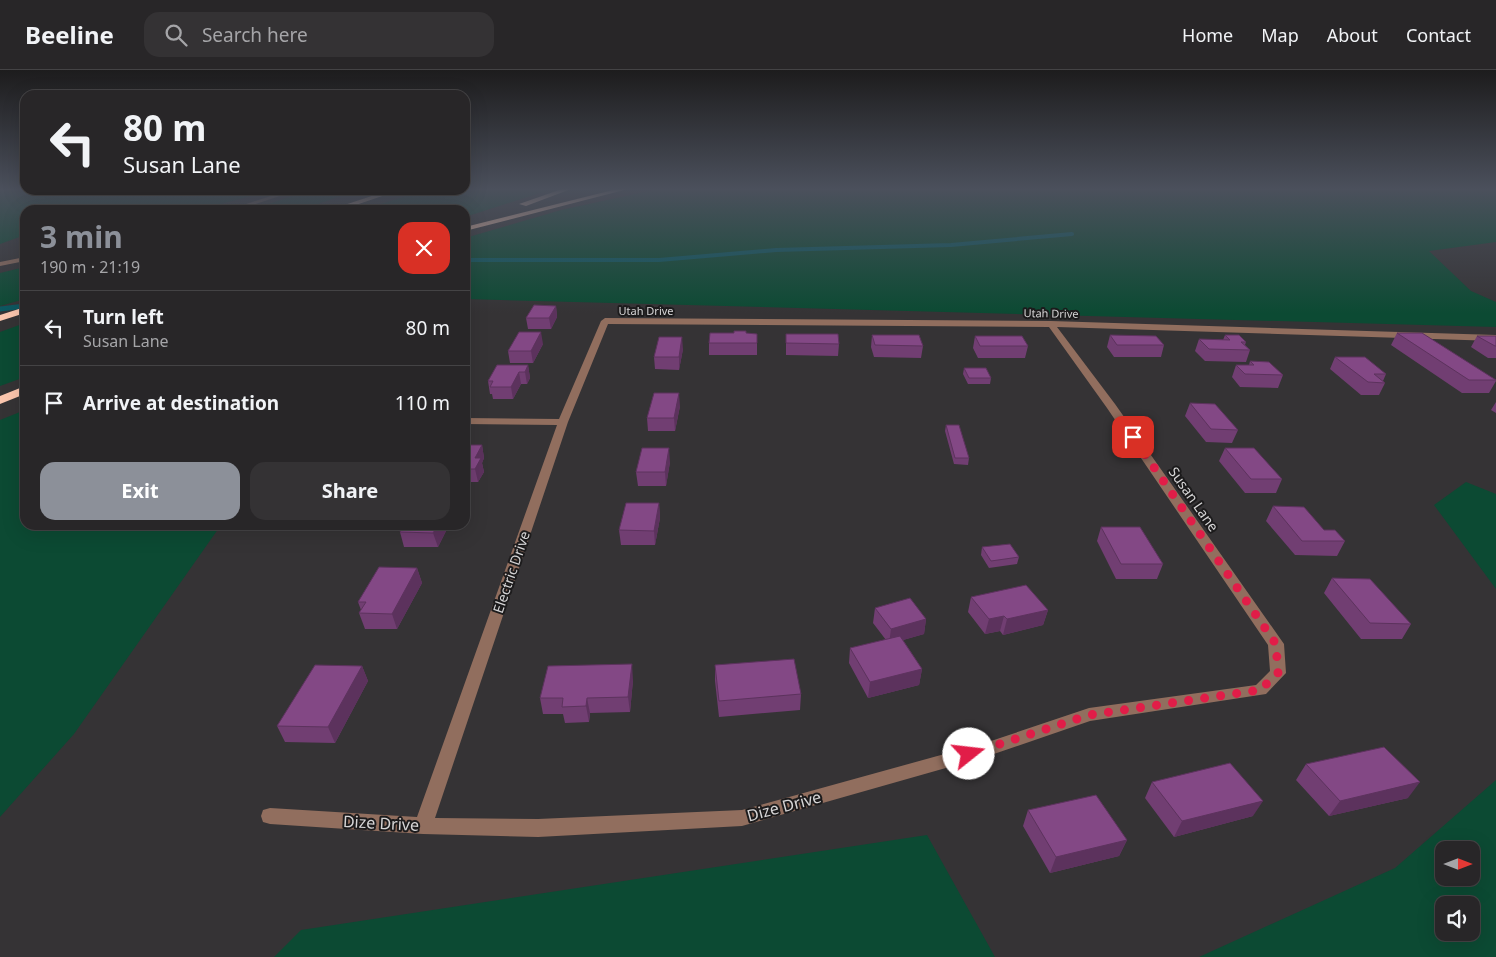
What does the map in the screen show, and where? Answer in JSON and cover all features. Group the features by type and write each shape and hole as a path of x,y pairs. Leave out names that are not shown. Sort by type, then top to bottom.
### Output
{"highway":[{"path":"0,318 20,312"},
{"path":"0,400 20,392"}],"street":[{"path":"0,264 20,260"},
{"name":"Utah Drive","path":"605,322 1051,324 1496,338"},
{"name":"Electric Drive","path":"423,826 563,422 605,322"},
{"name":"Susan Lane","path":"1051,324 1111,406 1276,644 1278,673"},
{"path":"470,421 563,422"},
{"name":"Dize Drive","path":"270,816 423,826 538,828 742,818 988,749 1089,715 1260,690 1278,673"}],"green space":[{"path":"0,230 20,230 20,237 0,244"},
{"path":"491,230 1496,230 1496,242 1429,251 1471,291 1496,302 1496,327 470,299 470,237"},
{"path":"20,268 20,300 0,306 0,273"},
{"path":"20,325 20,379 0,386 0,332"},
{"path":"20,412 20,530 217,530 74,734 0,817 0,420"},
{"path":"1466,482 1496,494 1496,589 1434,505"},
{"path":"1496,780 1496,957 1199,957 1395,868"},
{"path":"927,835 995,957 274,957 301,930"}],"building":[{"path":"534,305 556,306 549,318 526,318"},
{"path":"734,331 746,331 746,333 757,334 757,343 709,343 710,333 734,333"},
{"path":"519,332 541,332 531,351 508,351"},
{"path":"1397,333 1422,333 1496,380 1469,380"},
{"path":"786,334 838,334 839,344 786,343"},
{"path":"872,335 919,335 923,346 875,345"},
{"path":"1110,335 1156,336 1164,345 1117,345"},
{"path":"1225,335 1239,335 1246,342 1241,342 1250,350 1209,349 1199,339 1230,340"},
{"path":"975,336 1022,336 1028,346 980,346"},
{"path":"1477,336 1496,336 1496,346 1495,346"},
{"path":"659,337 682,337 679,357 654,357"},
{"path":"1335,357 1365,357 1386,374 1374,374 1385,383 1368,382"},
{"path":"1250,361 1269,362 1283,375 1245,374 1236,365 1254,365"},
{"path":"497,365 528,365 525,372 519,372 511,387 490,387 493,381 488,381"},
{"path":"964,368 986,368 991,378 969,378"},
{"path":"654,393 679,393 674,418 647,418"},
{"path":"1190,403 1215,404 1238,430 1211,429"},
{"path":"946,425 959,425 969,458 955,458"},
{"path":"470,445 482,445 475,458 481,458 475,469 470,469"},
{"path":"642,448 669,448 665,472 636,472"},
{"path":"1225,448 1254,448 1282,479 1251,479"},
{"path":"626,503 659,503 654,531 619,530"},
{"path":"1273,506 1304,507 1324,530 1335,530 1345,541 1302,541"},
{"path":"1101,527 1140,527 1163,564 1121,564"},
{"path":"401,530 435,530 433,533 400,532"},
{"path":"1010,544 1019,557 991,561 982,547"},
{"path":"379,567 417,568 392,614 359,613 366,602 358,602"},
{"path":"1332,578 1370,579 1411,624 1370,623"},
{"path":"1026,585 1048,610 1007,619 1004,616 989,619 971,597"},
{"path":"910,598 926,619 891,629 875,608"},
{"path":"900,636 922,669 870,682 850,648"},
{"path":"794,659 801,694 719,701 715,665"},
{"path":"632,664 628,697 587,698 586,706 562,707 563,698 540,698 548,666"},
{"path":"315,665 362,666 328,727 277,726"},
{"path":"1384,747 1420,782 1340,801 1306,764"},
{"path":"1230,763 1263,801 1182,821 1152,782"},
{"path":"1096,795 1127,840 1056,857 1028,810"}],"waterway":[{"path":"470,260 659,260 776,250 951,245 1072,234"},
{"path":"0,309 20,307"}],"route":[{"path":"969,754 1089,715 1260,690 1278,673 1276,644 1133,437"}]}
